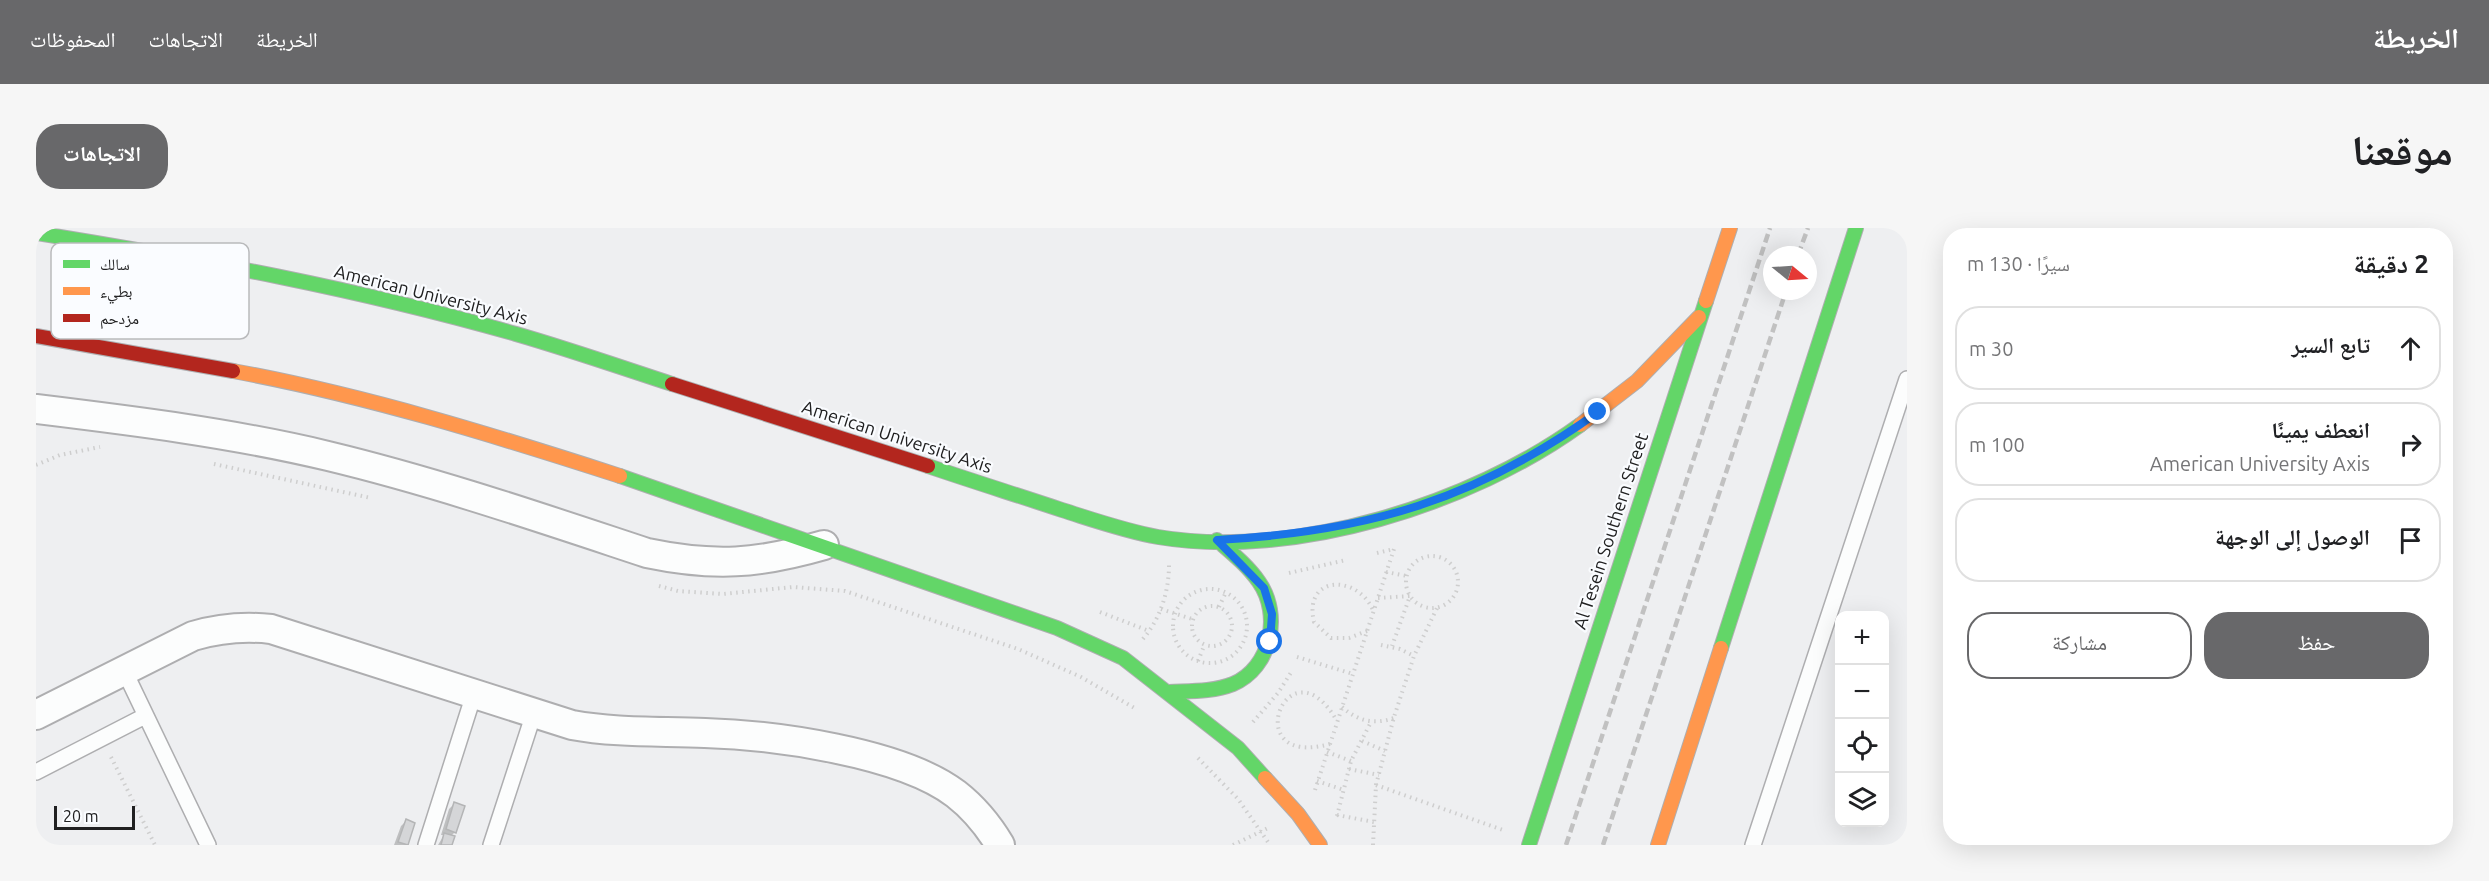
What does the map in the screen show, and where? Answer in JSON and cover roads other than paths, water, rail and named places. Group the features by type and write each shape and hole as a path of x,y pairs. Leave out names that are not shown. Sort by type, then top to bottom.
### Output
{"main road":[{"name":"Al Tesein Southern Street","path":"1530,843 1699,317 1730,228"},
{"path":"1658,845 1856,228"},
{"name":"American University Axis","path":"36,233 99,243"},
{"name":"American University Axis","path":"249,271 331,288 516,334 1113,526 1165,538 1217,540 1344,527 1406,511 1461,491 1515,465 1566,435 1614,400 1658,361 1699,317"},
{"path":"36,336 51,339"},
{"path":"53,339 248,374 388,407 538,449 824,545 1058,628 1123,658 1238,748 1298,814 1320,845"},
{"path":"1169,692 1209,690 1236,683 1257,666 1270,642 1272,614 1264,588 1217,540"}],"street":[{"path":"36,409 233,437 327,456 410,477 646,553 682,560 719,563 756,561 824,545"},
{"path":"36,427 74,414"},
{"path":"36,715 193,636 218,629 245,626 271,628 586,728 756,736 856,754 910,771 954,792 973,808 1000,845"}],"lane":[{"path":"1753,845 1907,379"},
{"path":"124,670 208,845"},
{"path":"426,845 474,694"},
{"path":"490,845 534,713"},
{"path":"36,772 145,716"}],"railway":[{"path":"1566,845 1770,228"},
{"path":"1801,246 1808,228"},
{"path":"1603,845 1783,300"}]}
